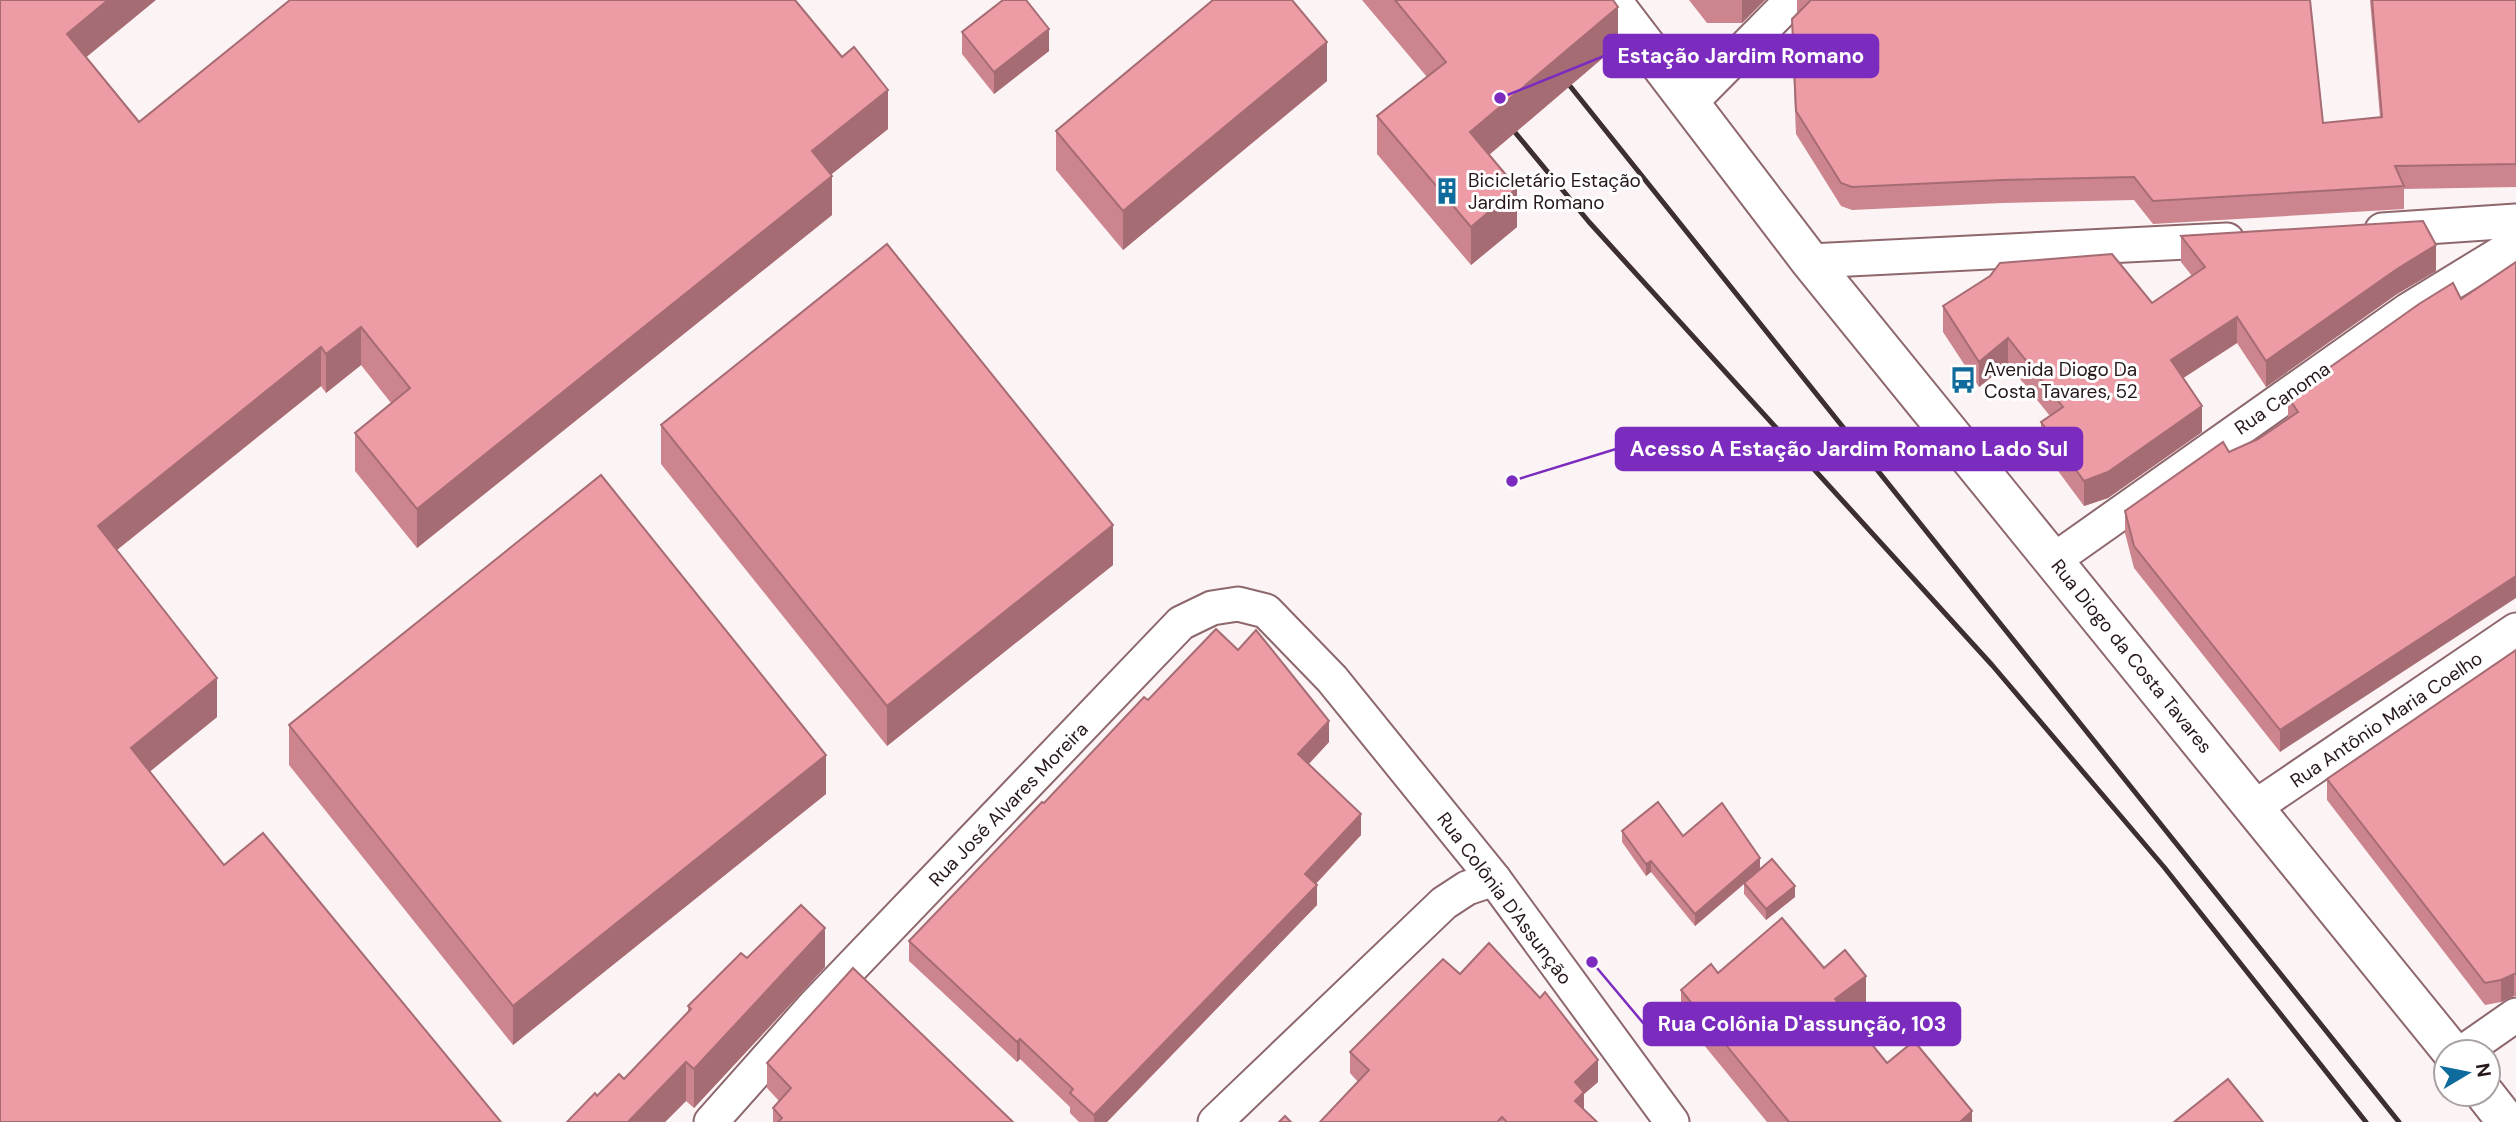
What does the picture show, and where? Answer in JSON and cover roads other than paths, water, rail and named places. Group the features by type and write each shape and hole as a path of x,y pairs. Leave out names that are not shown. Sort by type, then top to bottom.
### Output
{"street":[{"name":"Rua Diogo da Costa Tavares","path":"1611,0 1810,261 2441,1038"},
{"path":"1690,103 1792,0"},
{"path":"2352,232 2516,221"},
{"path":"1810,261 2256,238"},
{"name":"Rua Canoma","path":"2054,560 2408,310 2516,244"},
{"name":"Rua José Alvares Moreira","path":"711,1122 814,1006 1181,623 1212,608 1238,604 1266,611 1332,679"},
{"name":"Rua Antônio Maria Coelho","path":"2255,807 2516,630"},
{"name":"Rua Colônia D'Assunção","path":"1332,679 1494,879 1672,1122"},
{"path":"1215,1122 1444,903 1467,888 1494,879"},
{"path":"2484,1038 2516,1016"},
{"path":"2496,1108 2507,1122"}],"railway":[{"path":"1558,71 2399,1122"},
{"path":"1504,119 1589,222 1992,665 2164,867 2366,1122"}],"place":[{"name":"Estação Jardim Romano","path":"1500,98"},
{"name":"Bicicletário Estação Jardim Romano","path":"1447,191"},
{"name":"Avenida Diogo Da Costa Tavares, 52","path":"1963,380"},
{"name":"Acesso A Estação Jardim Romano Lado Sul","path":"1512,481"},
{"name":"Rua Colônia D'assunção, 103","path":"1592,962"}]}
